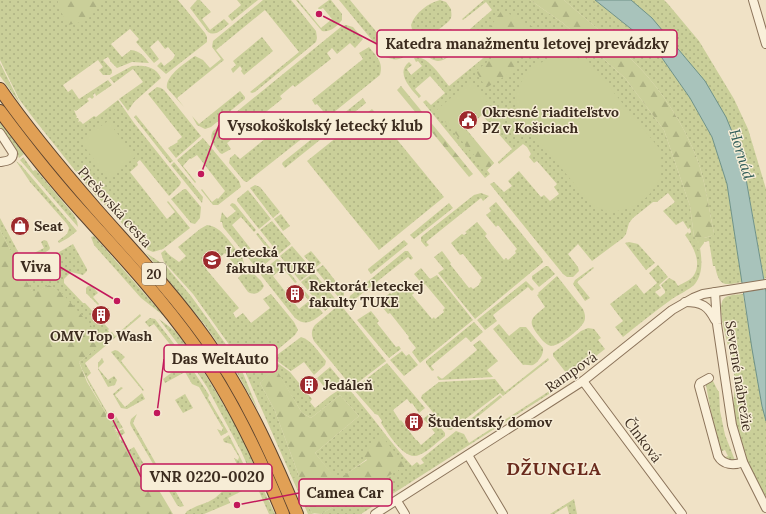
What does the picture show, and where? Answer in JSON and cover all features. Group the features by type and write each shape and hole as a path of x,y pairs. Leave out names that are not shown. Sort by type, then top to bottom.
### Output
{"highway":[{"name":"Prešovská cesta","path":"0,88 26,125 59,166 158,278 205,338 231,377 255,421 297,514"},
{"name":"Prešovská cesta","path":"0,111 42,166 152,291 196,346 243,424 283,514"}],"street":[{"path":"753,0 766,44"},
{"path":"0,133 13,152 10,160 0,162"},
{"name":"Rampová","path":"375,514 583,381 684,302 715,292 766,284"},
{"name":"Severné nábrežie","path":"715,292 717,324 732,425 743,462 766,508"},
{"path":"684,302 695,302 706,307 717,324"},
{"path":"709,378 700,383 699,386 718,456 720,460 732,465 737,465 743,462"},
{"name":"Člnková","path":"583,381 682,514"},
{"path":"468,455 503,514"},
{"path":"397,500 405,514"}],"green space":[{"path":"0,0 178,0 205,33 207,42 166,74 157,66 161,62 164,66 173,59 175,55 168,47 165,49 158,40 150,47 159,59 154,63 136,42 139,39 130,29 111,44 122,57 131,50 137,51 142,54 149,63 132,62 117,68 108,57 103,60 112,70 110,75 103,75 99,70 103,67 98,60 63,85 68,92 72,89 79,99 108,80 112,85 96,96 95,93 92,99 90,97 87,99 89,101 76,111 74,110 77,117 76,118 79,120 78,122 80,121 83,124 94,116 96,117 118,100 134,123 181,182 169,196 140,160 137,162 138,165 130,172 167,219 175,212 167,202 168,201 190,228 163,249 153,252 146,249 89,188 19,99 0,60"},
{"path":"58,0 102,0 95,11 85,20 68,25 58,6"},
{"path":"197,0 200,0 211,12 202,19 210,30 224,19 229,24 214,34 208,32 190,8"},
{"path":"237,0 258,0 232,21 228,16 241,5"},
{"path":"263,0 291,0 316,31 316,42 255,92 250,92 299,52 265,10 216,50 224,60 177,98 184,107 167,88 167,83 172,74 195,56 203,60 210,68 221,59 212,47 213,41"},
{"path":"296,0 298,0 321,28 332,19 323,8 319,10 318,8 329,0 331,0 342,14 342,20 331,30 322,31"},
{"path":"339,0 350,0 384,41 398,33 409,36 412,41 411,50 406,56 400,59 390,59 386,57"},
{"path":"440,0 446,2 451,9 451,18 442,27 428,36 416,36 411,25 416,16 427,6"},
{"path":"484,0 530,0 563,23 625,78 664,130 690,206 694,237 696,236 699,250 700,248 701,271 698,280 693,286 675,297 623,337 615,327 623,321 610,304 636,284 644,294 657,283 649,273 658,265 668,277 659,285 661,288 655,292 660,297 665,293 661,285 669,278 675,281 678,286 693,277 697,265 696,254 685,235 688,232 689,234 691,232 690,228 688,229 683,221 676,225 663,211 675,202 668,193 657,202 653,202 633,218 629,223 626,234 623,238 592,261 578,244 568,254 578,267 579,271 573,277 567,277 563,274 490,184 494,182 504,192 512,186 508,181 519,171 541,197 544,195 550,201 559,194 554,187 557,184 537,161 534,163 529,157 531,154 527,147 523,144 499,164 498,162 512,149 482,115 466,129 494,163 487,170 490,174 485,178 423,102 426,100 431,105 445,93 430,76 415,89 421,96 419,98 409,86 404,76 405,66 409,62 412,65 407,69 411,75 422,66 418,61 416,62 414,58 419,57 428,62 449,86 487,55 480,47 478,48 470,29 492,10 486,2 463,20 462,19"},
{"path":"530,0 564,0 630,58 648,77 672,109 679,120 696,156 704,184 714,233 714,235 704,238 704,243 698,251 696,237 694,237 690,206 664,130 625,78 563,23"},
{"path":"564,0 595,0 655,48 690,98 712,137 727,184 742,282 730,284 723,283 718,278 715,266 713,266 709,241 704,242 704,238 711,236 714,233 702,174 691,144 679,120 656,87 639,67 612,41"},
{"path":"631,0 664,0 699,41 734,99 748,129 766,189 766,278 764,279 742,156"},
{"path":"502,10 540,31 537,43 515,57 516,69 486,88 476,71 496,55 486,33"},
{"path":"346,25 353,27 363,39 355,48 350,43 337,54 332,48 327,53 331,59 295,87 293,85 280,96 282,99 227,143 231,149 222,154 220,153 214,145 211,137 213,131 342,26"},
{"path":"451,29 461,43 459,46 447,31"},
{"path":"262,37 273,51 244,75 240,66 233,73 231,69 236,65 233,61"},
{"path":"432,44 443,59 459,46 455,52 448,57 441,61 438,61 425,56 425,50"},
{"path":"369,47 377,56 380,63 380,75 328,117 317,104 315,105 312,100 363,59 359,53"},
{"path":"560,55 567,55 581,59 584,56 663,153 660,156 661,174 657,184 650,194 632,207 611,211 600,209 590,203 526,125 519,113 517,102 518,91 528,72 548,59"},
{"path":"0,63 21,105 0,76"},
{"path":"132,66 149,67 156,71 161,78 134,102 128,111 119,99 143,82 133,69 114,83 110,78"},
{"path":"470,82 490,105 461,130 440,107"},
{"path":"401,86 473,174 469,177 397,90"},
{"path":"157,87 164,90 201,136 176,158 168,148 178,142 177,141 182,137 148,94"},
{"path":"240,91 245,99 211,127 205,129 197,125 192,116 199,124"},
{"path":"363,98 366,103 285,168 282,164 283,162"},
{"path":"440,107 461,132 465,129 494,163 487,170 436,111"},
{"path":"372,109 444,197 379,250 307,161"},
{"path":"136,115 173,161 170,163 134,117"},
{"path":"291,118 304,137 247,182 244,181 229,163 230,158 235,154 240,159"},
{"path":"108,121 135,157 108,178 80,141"},
{"path":"0,123 24,154 19,158 14,146 0,127"},
{"path":"203,138 239,181 241,187 218,205 213,205 201,190 202,189 212,202 217,198 218,199 225,191 197,155 191,159 190,158 183,166 196,182 195,183 177,160"},
{"path":"24,157 33,171 36,170 74,215 78,227 20,160"},
{"path":"16,161 77,231 68,238 59,243 58,241 67,234 69,228 67,224 30,182"},
{"path":"174,162 203,197 202,203 171,165"},
{"path":"255,185 260,187 280,212 273,218 250,188"},
{"path":"186,189 201,207 200,218 195,224 191,223 171,199"},
{"path":"248,190 271,219 259,229 237,201 237,199"},
{"path":"481,193 489,196 483,201 481,198 426,242 429,245 426,247 421,241 421,237 474,195"},
{"path":"496,202 543,262 475,319 438,273 444,269 434,257 442,251 451,263 450,264 469,288 471,287 473,289 479,285 482,278 463,254 460,255 451,243 462,234 464,235 467,233 465,232 477,222 487,234 485,236 504,260 506,258 508,260 516,253 515,251 517,249 498,225 496,227 486,215 491,211 489,208"},
{"path":"232,203 235,204 256,230 254,232 241,217 232,225 258,258 268,250 256,234 258,233 276,255 258,270 223,227 222,222 220,222 222,212 227,218 236,211 230,205"},
{"path":"449,203 453,208 414,239 410,235"},
{"path":"281,214 290,226 283,231 274,219"},
{"path":"0,218 22,259 44,248 41,242 44,240 47,241 50,248 49,250 26,264 17,263 0,230"},
{"path":"272,221 291,244 279,254 260,230"},
{"path":"207,225 217,229 226,237 242,257 244,263 239,270 225,253 206,269 239,308 233,313 236,318 243,313 251,323 270,308 263,299 271,294 294,322 298,330 295,335 257,367 258,370 272,359 290,372 312,399 310,402 315,408 335,392 348,388 412,466 417,462 420,465 424,463 421,459 456,431 464,434 469,443 554,388 553,386 560,380 560,387 361,514 321,514 405,466 367,459 337,481 315,453 359,416 340,395 311,418 302,413 275,368 260,383 275,411 299,476 294,479 312,513 314,514 308,514 240,360 193,294 164,262 161,253 165,250 179,262 186,256 178,247"},
{"path":"0,230 33,293 49,285 62,293 105,342 79,362 87,382 110,420 121,443 157,487 173,514 0,514"},
{"path":"94,236 164,316 141,298 94,245 91,237"},
{"path":"404,240 408,244 371,274 368,269"},
{"path":"629,242 638,244 655,263 646,270 625,243"},
{"path":"73,244 87,271 83,275 71,272 64,279 64,283 109,329 109,332 106,334 107,335 112,332 115,336 140,314 141,316 85,363 91,373 87,377 108,414 113,411 123,428 119,429 118,427 115,429 117,432 123,429 125,433 119,437 120,440 123,439 129,450 134,447 157,487 121,443 110,420 88,382 79,362 104,342 55,289 49,285 33,294 23,273"},
{"path":"292,246 312,269 312,272 300,281 280,256"},
{"path":"311,251 321,263 315,268 304,256"},
{"path":"405,251 408,251 413,258 411,260 408,257 354,300 356,304 354,306 349,300 350,296"},
{"path":"146,253 166,266 191,296 238,361 258,410 232,364 205,325"},
{"path":"277,259 280,260 297,282 295,283 283,268 273,276 299,309 309,301 297,286 299,284 323,313 309,322 299,321 295,318 261,275 261,272"},
{"path":"323,265 344,292 344,295 340,299 316,270"},
{"path":"548,266 555,274 539,287 532,279 532,276"},
{"path":"593,267 594,268 577,282 590,298 585,301 573,284 575,280"},
{"path":"421,268 430,279 437,275 473,320 420,363 412,352 416,348 408,338 409,337 390,313 388,314 378,302 390,293 391,294 394,292 393,291 404,281 414,293 412,295 432,319 434,317 435,319 444,312 443,310 445,308 425,284 423,285 414,274"},
{"path":"250,270 264,286 259,292 248,292 238,278 245,271"},
{"path":"313,273 337,301 325,311 301,282"},
{"path":"557,276 583,309 585,319 582,325 564,341 551,346 545,343 535,331 532,320 545,307 537,295 539,294 538,293"},
{"path":"152,279 201,341 242,406 290,511 287,512 267,462 150,281"},
{"path":"526,281 534,289 532,291 528,287 493,315 497,321 485,330 477,320"},
{"path":"88,286 92,286 98,293 93,297 99,304 98,305 86,293 86,288"},
{"path":"743,294 762,406 766,421 766,500 745,456 734,420 733,408 735,383 731,356 721,313 723,299 731,295"},
{"path":"340,304 386,361 352,387 314,341 312,335 315,325"},
{"path":"371,311 379,321 377,323 396,347 399,346 401,349 389,358 357,320"},
{"path":"150,318 155,319 185,359 183,361 154,324 149,327 145,322"},
{"path":"159,319 175,331 192,353 213,387 239,431 257,471 255,472 275,514 269,514 241,451 207,387 181,348"},
{"path":"474,322 483,332 471,342 466,337 431,366 434,370 432,371 426,361"},
{"path":"499,324 509,336 520,327 526,327 543,348 541,358 533,365 523,365 493,329"},
{"path":"588,328 594,329 601,338 598,340 605,349 569,377 565,376 567,374 553,356 553,353 581,331"},
{"path":"301,337 309,341 326,361 325,365 314,375 304,362 291,371 273,358"},
{"path":"480,340 498,361 487,370 493,377 439,380 437,377 438,376 442,379 477,350 473,345"},
{"path":"115,350 125,357 121,361 144,390 143,391 111,352"},
{"path":"402,351 406,356 409,354 418,365 404,376 390,360"},
{"path":"102,358 104,362 98,368 98,363"},
{"path":"548,358 549,360 503,396 500,393 451,430 447,429 421,398 422,395 439,382 495,379 505,392"},
{"path":"187,361 209,395 208,398 228,432 221,436 217,429 222,431 223,427 199,387 192,384 185,372 165,383 163,379"},
{"path":"387,363 425,408 419,413 407,399 393,410 400,421 401,420 421,445 435,433 431,428 432,427 423,419 429,414 445,433 445,436 430,449 419,455 414,456 408,454 397,445 381,423 382,421 378,415 375,414 353,389"},
{"path":"275,367 302,413 311,418 340,395 359,416 315,453 337,480 367,460 361,453 380,434 406,466 321,514 312,513 293,478 299,476 275,411 260,383"},
{"path":"330,367 340,379 339,384 333,389 326,389 317,378"},
{"path":"98,368 108,380 114,376 117,380 115,385 108,387"},
{"path":"712,379 719,391 720,411 725,435 736,463 723,458 728,456 725,450 720,452 706,385"},
{"path":"121,387 123,388 115,395 125,407 142,393 145,399 127,409 121,408 113,394"},
{"path":"185,394 193,408 183,413 175,400"},
{"path":"500,395 502,397 465,427 462,426"},
{"path":"137,414 133,423 168,485 176,492 184,506 180,507 177,505 131,426 131,419"},
{"path":"229,435 254,485 228,498 230,503 204,514 185,514 187,511 215,498 224,490 239,481 241,473 234,458 238,460 239,457 231,444 224,442 223,439"},
{"path":"574,499 577,514 569,514 567,506 554,514 550,514"}],"water":[{"path":"595,0 631,0 652,18 705,81 726,117 742,156 766,292 766,421 752,349 727,184 712,137 690,98 655,48"}],"place":[{"name":"Katedra manažmentu letovej prevádzky","path":"319,14"},
{"name":"Okresné riaditeľstvo PZ v Košiciach","path":"468,120"},
{"name":"Vysokoškolský letecký klub","path":"201,174"},
{"name":"Seat","path":"20,226"},
{"name":"Letecká fakulta TUKE","path":"212,260"},
{"name":"Rektorát leteckej fakulty TUKE","path":"295,294"},
{"name":"Viva","path":"117,301"},
{"name":"OMV Top Wash","path":"101,315"},
{"name":"Jedáleň","path":"309,385"},
{"name":"Das WeltAuto","path":"157,413"},
{"name":"VNR 0220-0020","path":"111,416"},
{"name":"Študentský domov","path":"414,422"},
{"name":"Camea Car","path":"237,505"}],"district":[{"name":"DŽUNGĽA","path":"554,468"}],"water label":[{"name":"Hornád","path":"742,154"}]}
